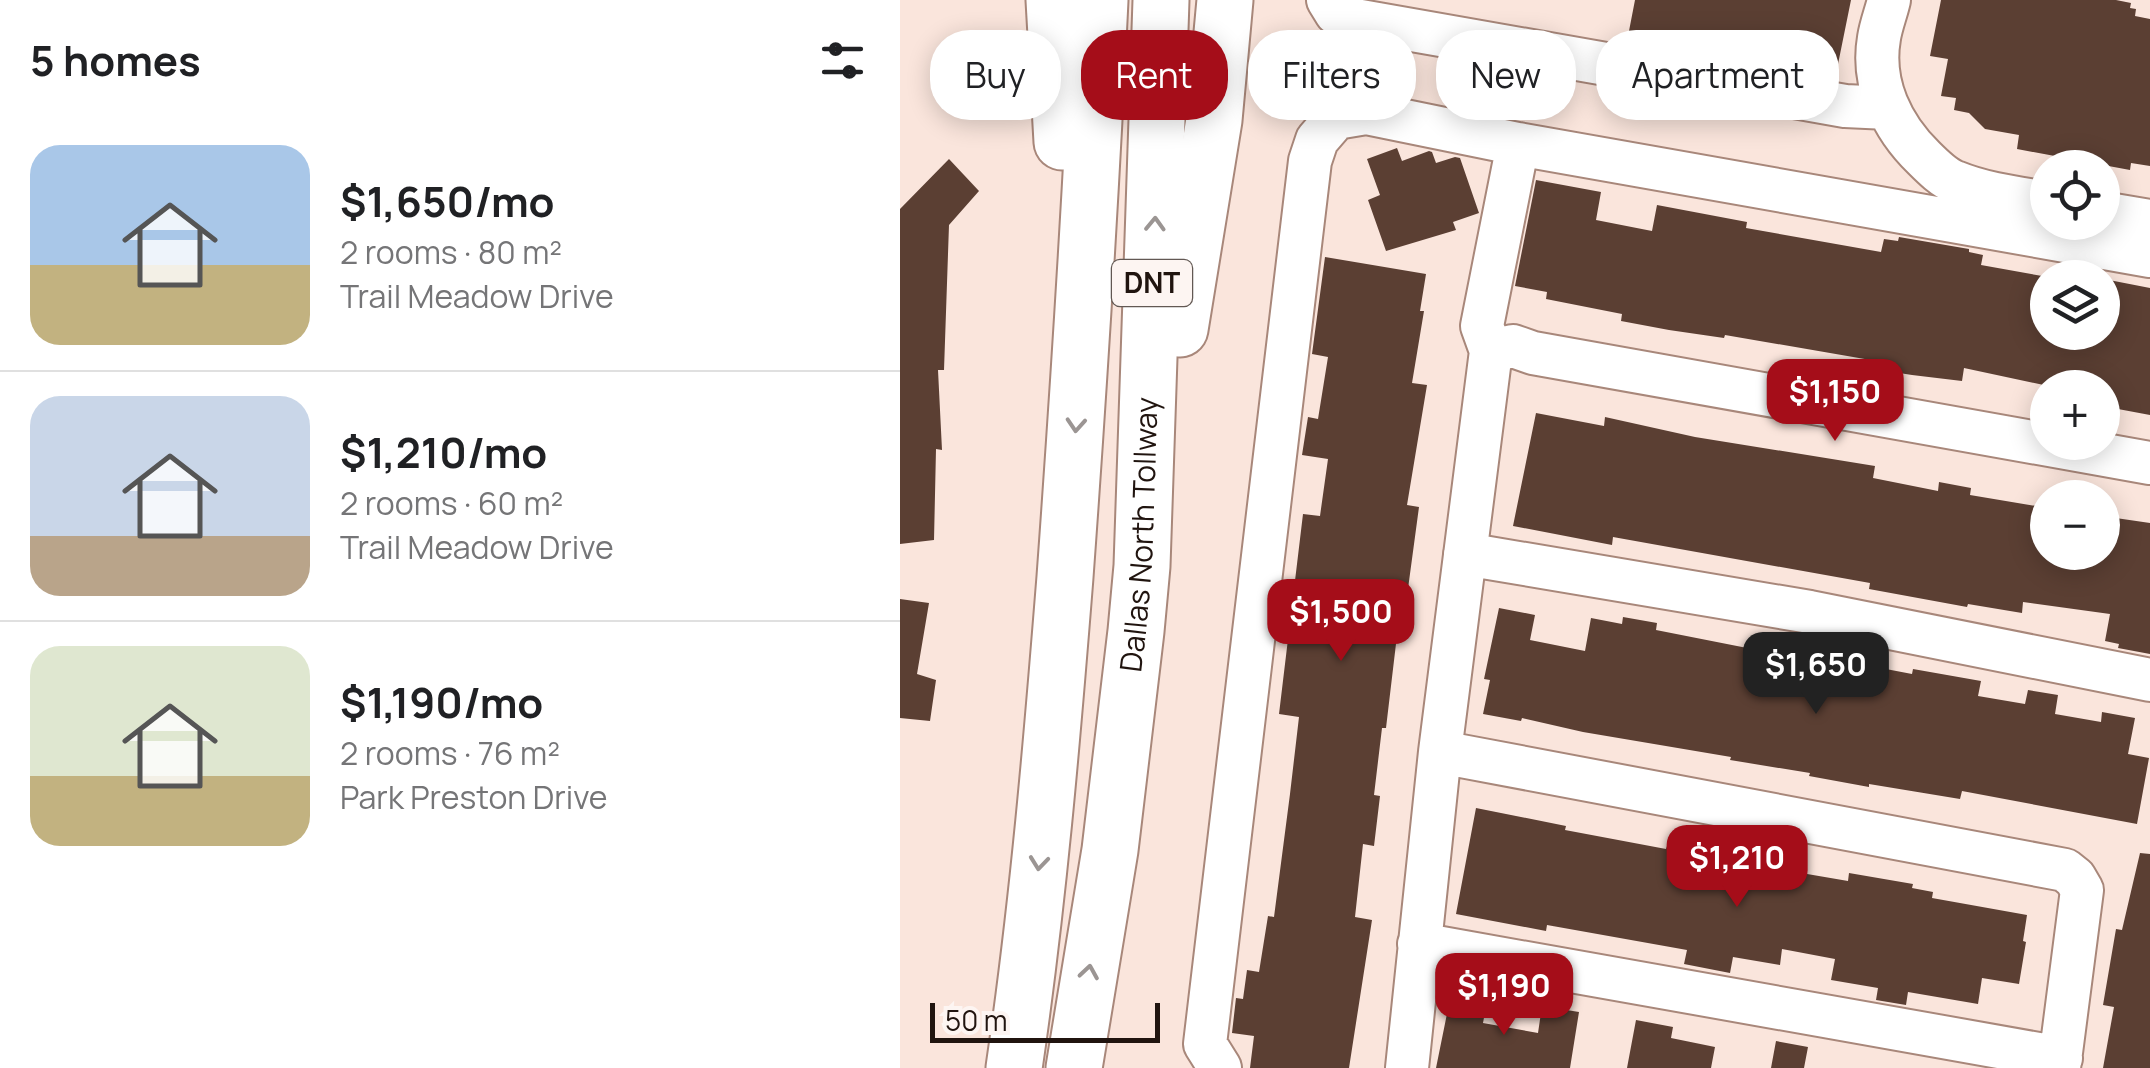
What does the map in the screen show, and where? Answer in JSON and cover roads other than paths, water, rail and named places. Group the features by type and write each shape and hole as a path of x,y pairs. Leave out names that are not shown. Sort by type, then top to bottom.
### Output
{"highway":[{"path":"1054,0 1066,248 1084,328"},
{"name":"DNT","path":"1014,1068 1050,766 1084,328 1100,0"},
{"name":"Dallas North Tollway","path":"1074,1068 1110,850 1142,566 1161,0"},
{"path":"1142,566 1214,120 1226,0"}],"street":[{"path":"1328,0 1336,13 1354,20 1846,106 1888,108"},
{"path":"1889,0 1878,40 1878,78 1898,128 1913,148 1953,182 2030,200"},
{"path":"1220,1068 1205,1044 1308,181 1317,140 1336,118 1366,114 2150,256"},
{"path":"1407,1068 1440,752 1491,352 1482,326 1518,144"},
{"path":"2120,216 2150,221"},
{"path":"1491,352 1513,346 1534,353 2150,464"},
{"path":"1466,554 1810,612 2150,680"},
{"path":"1420,944 2060,1063 2082,890 2066,870 1440,752"}]}
